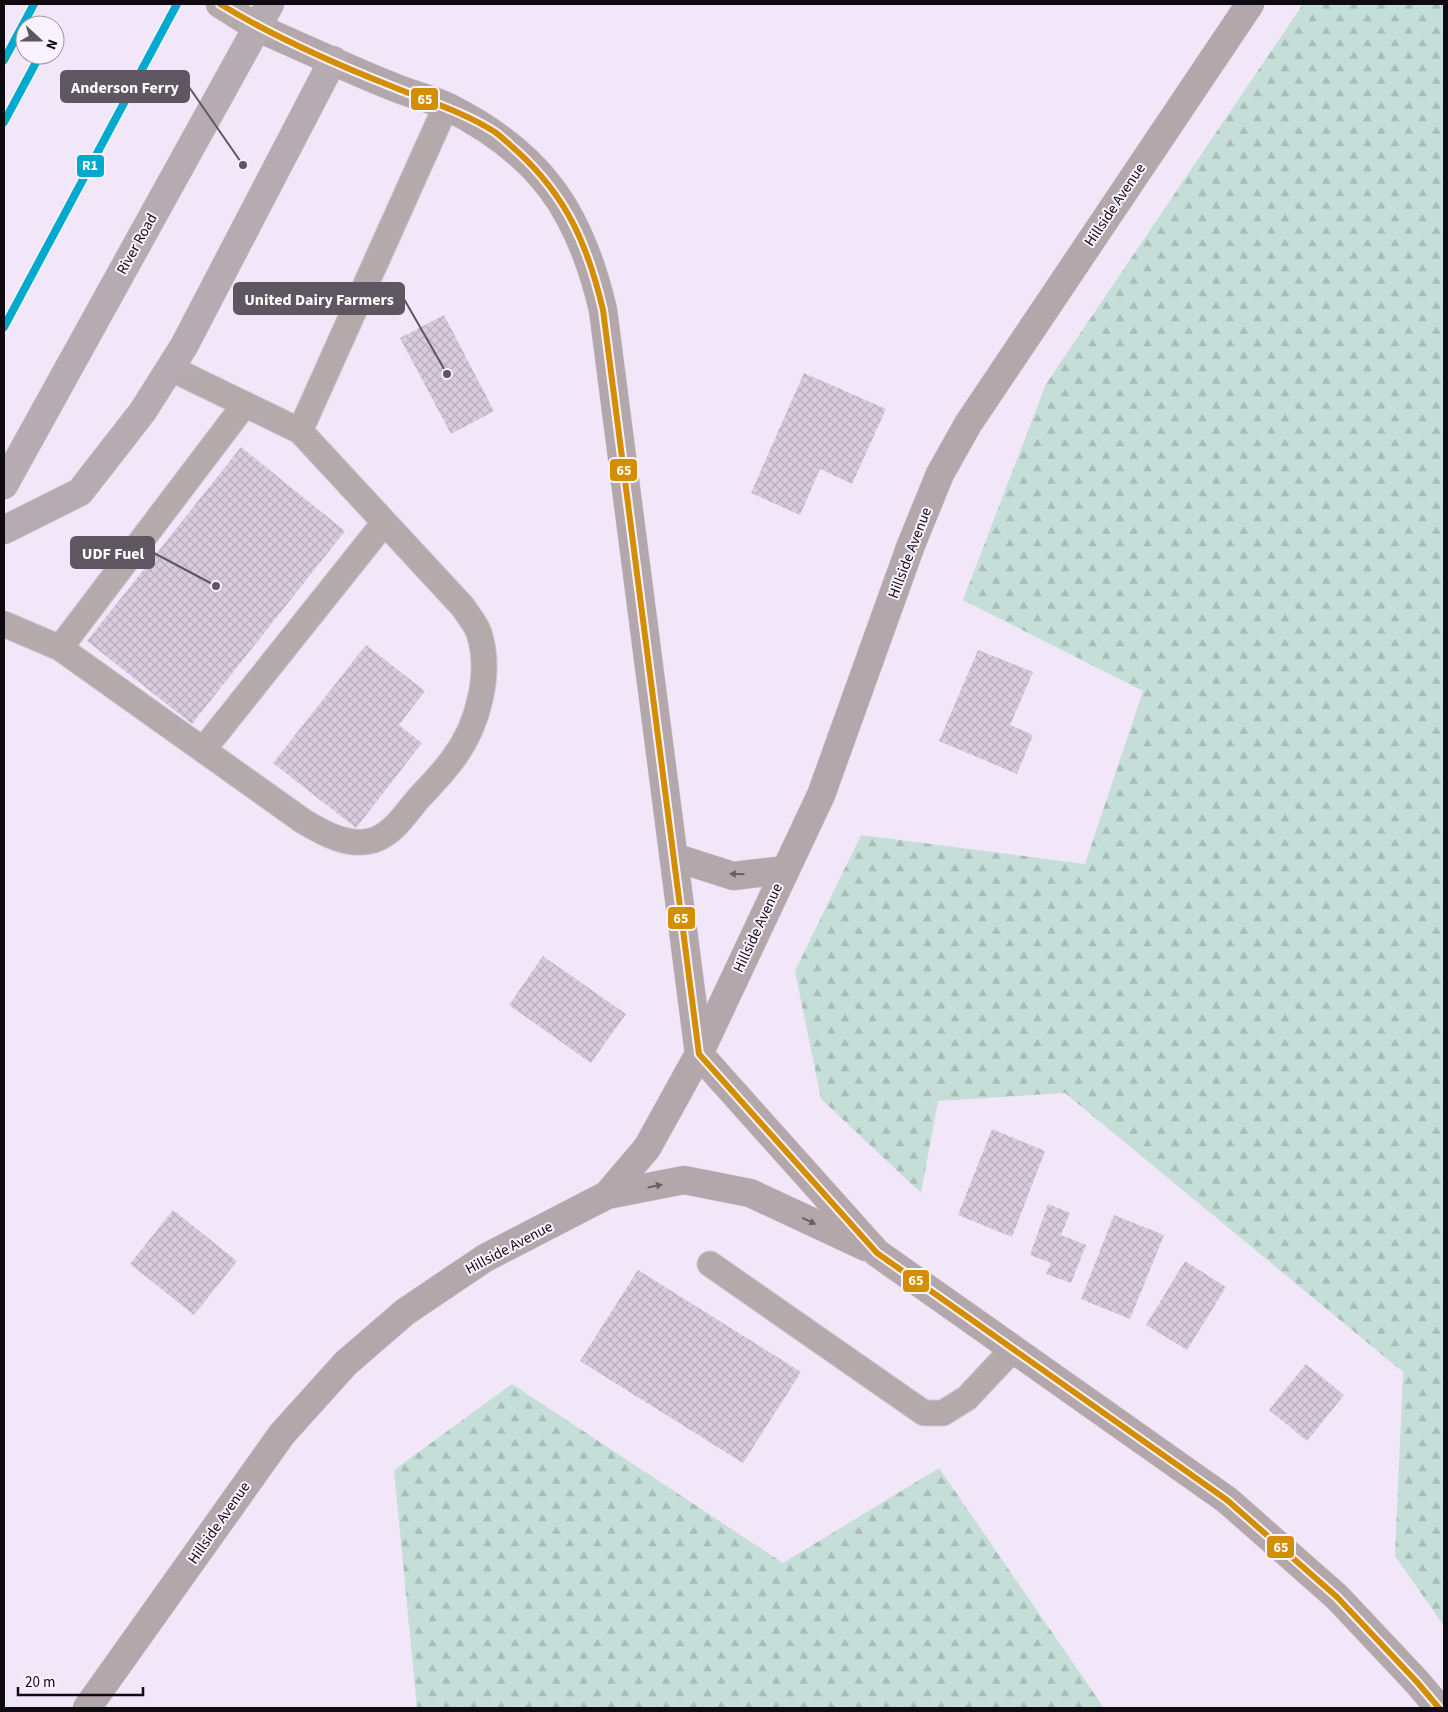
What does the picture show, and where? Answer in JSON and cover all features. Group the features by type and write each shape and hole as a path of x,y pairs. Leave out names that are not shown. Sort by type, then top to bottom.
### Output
{"main road":[{"name":"River Road","path":"4,485 264,16"},
{"path":"4,530 80,492 143,411 184,346 333,60"}],"street":[{"path":"220,4 264,16 333,60 392,86 446,106 497,133 539,172 560,199 581,237 594,272 603,310 699,1054 877,1253"},
{"name":"Hillside Avenue","path":"87,1708 282,1434 346,1362 404,1312 485,1258 607,1195 647,1148 699,1054 821,795 908,553 940,474 968,424 1250,4"},
{"path":"674,857 733,876 785,870"},
{"path":"607,1195 684,1180 750,1193 877,1253 1227,1500 1337,1597 1439,1708"}],"lane":[{"path":"300,431 446,106"},
{"path":"4,624 60,648 303,821 327,835 351,842 374,840 391,830 453,759 470,732 480,694 484,662 478,632 462,607 300,431 170,368"},
{"path":"60,648 245,404"},
{"path":"203,750 384,522"},
{"path":"710,1264 924,1413 943,1413 967,1398 1013,1349"}],"green space":[{"path":"1303,4 1444,4 1444,1626 1395,1556 1403,1372 1065,1093 938,1101 921,1193 821,1099 795,971 861,835 1085,864 1143,691 963,600 1046,384"},
{"path":"512,1384 783,1563 939,1468 1104,1708 417,1708 394,1470"}],"building":[{"path":"444,315 494,411 451,434 400,338"},
{"path":"804,373 886,409 852,484 820,469 800,515 751,493"},
{"path":"241,447 345,531 192,724 87,641"},
{"path":"366,645 425,691 399,725 422,743 356,828 273,763"},
{"path":"978,650 1033,672 1010,725 1033,735 1017,774 939,741"},
{"path":"543,956 626,1014 591,1063 509,1005"},
{"path":"992,1129 1045,1151 1012,1237 958,1215"},
{"path":"1048,1204 1070,1213 1061,1235 1086,1245 1071,1283 1046,1274 1051,1263 1030,1255"},
{"path":"173,1210 237,1261 194,1315 130,1264"},
{"path":"1114,1215 1164,1235 1130,1319 1081,1299"},
{"path":"1185,1261 1226,1287 1187,1350 1146,1325"},
{"path":"638,1270 801,1372 743,1463 580,1361"},
{"path":"1306,1364 1344,1395 1307,1441 1269,1410"}],"transit line":[{"name":"R1","path":"4,60 34,4"},
{"name":"R1","path":"4,327 177,4"},
{"name":"65","path":"220,4 261,28 304,49 457,112 495,132 535,169 550,187 573,224 590,265 603,310 699,1054 877,1253 1227,1500 1337,1597 1439,1708"},
{"name":"R1","path":"4,122 35,65"}],"place":[{"name":"Anderson Ferry","path":"243,165"},
{"name":"United Dairy Farmers","path":"447,374"},
{"name":"UDF Fuel","path":"216,586"}]}
